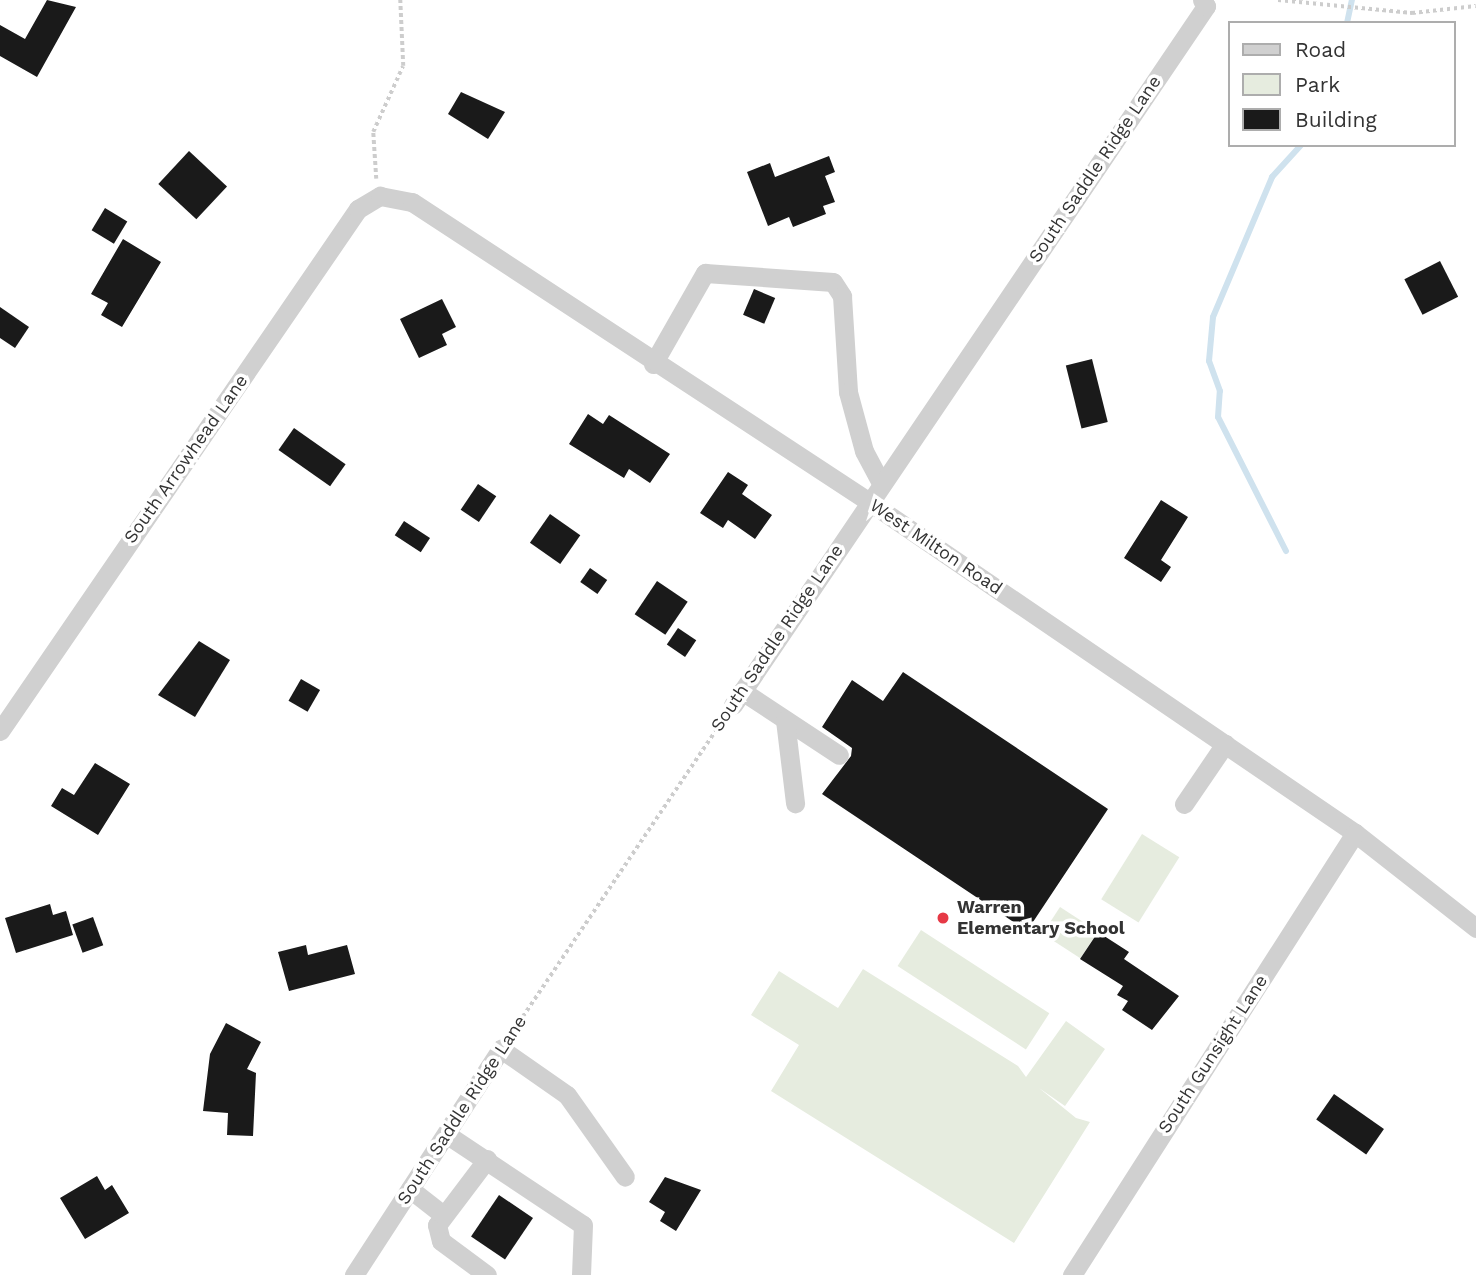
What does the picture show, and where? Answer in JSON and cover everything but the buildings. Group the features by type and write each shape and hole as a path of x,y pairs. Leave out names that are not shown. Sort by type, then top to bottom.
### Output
{"street":[{"name":"South Saddle Ridge Lane","path":"738,698 1204,3"},
{"name":"West Milton Road","path":"380,196 412,202 653,364 868,501 1355,833 1476,928"},
{"name":"South Arrowhead Lane","path":"0,731 358,209 380,196"},
{"path":"653,364 705,273 833,282 842,296 848,392 881,483"},
{"path":"738,698 785,720 839,754"},
{"path":"785,720 795,803"},
{"path":"1184,804 1225,744"},
{"name":"South Gunsight Lane","path":"1072,1275 1355,833"},
{"name":"South Saddle Ridge Lane","path":"354,1275 501,1049"},
{"path":"501,1049 567,1095 625,1177"},
{"path":"446,1134 583,1225 581,1275"},
{"path":"487,1159 442,1214 441,1241 487,1275"},
{"path":"410,1189 442,1214"}],"path":[{"path":"380,196 372,142 403,66 400,0"},
{"path":"1278,0 1412,13 1476,6"},
{"name":"South Saddle Ridge Lane","path":"501,1049 738,698"}],"green space":[{"path":"1142,834 1179,857 1139,923 1101,899"},
{"path":"1060,907 1098,932 1080,958 1043,934"},
{"path":"921,930 1049,1013 1026,1049 898,966"},
{"path":"863,969 1018,1066 1026,1077 1066,1021 1105,1049 1065,1106 1039,1088 1076,1118 1090,1122 1014,1243 771,1091 799,1045 751,1015 779,971 838,1008"}],"waterway":[{"path":"1347,21 1352,0"},
{"path":"1286,551 1218,417 1220,391 1209,361 1213,317 1272,177 1299,147"}],"place":[{"name":"Warren Elementary School","path":"943,918"}]}
